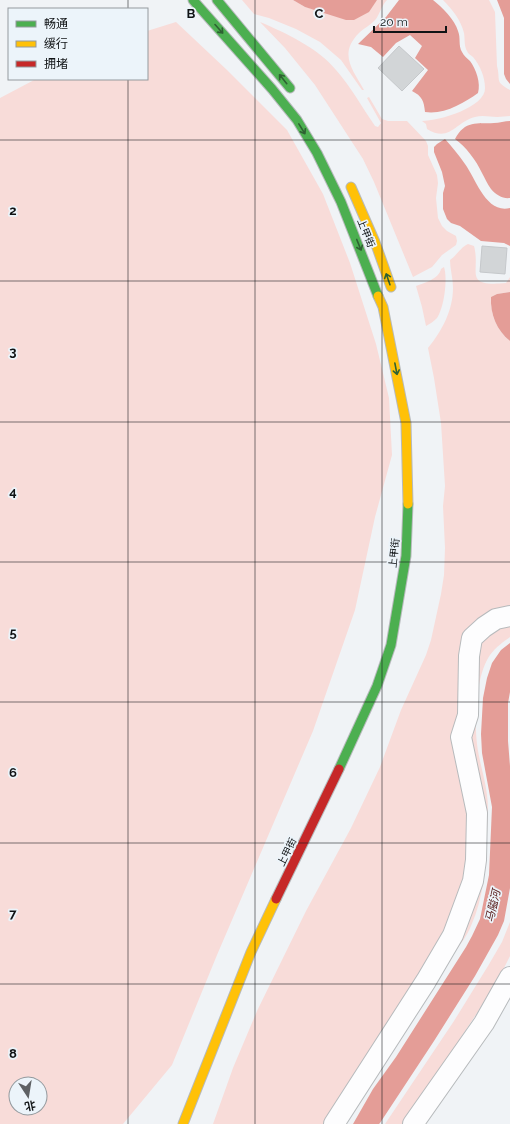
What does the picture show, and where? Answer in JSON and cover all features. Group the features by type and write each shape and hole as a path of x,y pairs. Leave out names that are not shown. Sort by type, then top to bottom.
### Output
{"street":[{"name":"上甲街","path":"183,1124 251,952 377,686 391,645 399,603 406,556 408,512 406,423 392,346 383,307 344,208 317,153 297,120 272,89 193,0"},
{"path":"217,0 249,36 294,93"},
{"name":"上甲街","path":"348,181 375,242 395,297"},
{"path":"334,1124 426,982 453,935 473,881 476,860 477,813 461,738 468,715 469,656 472,638 496,619 510,616"},
{"path":"412,1124 484,1023 510,977"}],"shaded area":[{"path":"242,0 293,0 305,7 327,13 377,0 387,0 376,19 359,33 349,48 348,55 352,69 364,90 362,90 341,60 320,42 296,29 269,18 254,14"},
{"path":"443,0 489,0 495,12 499,80 502,85 510,90 510,116 475,117 462,123 447,133 441,134 427,129 426,124 422,121 450,116 470,107 483,95 485,88 480,67 466,49 461,24 453,11"},
{"path":"176,22 287,130 323,194 350,263 376,344 389,398 392,455 375,517 355,610 313,731 217,955 172,1065 123,1124 0,1124 0,98 34,80 148,80 148,31"},
{"path":"260,22 301,42 329,62 347,83 375,126 378,127 381,123 367,98 369,97 382,119 388,121 407,121 426,141 428,146 428,155 437,175 438,183 436,198 438,218 442,226 447,231 456,236 457,241 456,245 442,255 432,267 413,277 363,159 315,85 285,48"},
{"path":"468,244 474,246 476,255 476,276 478,280 483,283 492,284 506,283 510,277 510,292 497,294 491,297 491,303 495,322 501,332 510,341 510,612 468,641 473,813 462,903 330,1124 213,1124 233,1068 257,1011 306,911 351,828 380,767 401,710 426,655 431,640 444,575 445,548 443,506 445,486 441,423 428,348 438,335 446,320 451,304 453,281 450,260"},
{"path":"444,267 446,279 442,308 437,318 426,326 416,286 434,278"},
{"path":"510,620 510,637 497,647 485,664 477,698 476,734 488,805 487,846 482,892 479,904 468,933 455,952 469,903 465,739 474,647"},
{"path":"510,922 510,956 496,984 404,1124 385,1124 454,1021 502,942"}],"water":[{"path":"293,0 377,0 369,12 354,20 346,20 305,7"},
{"path":"399,0 433,0 448,14 454,22 459,34 462,52 470,61 476,72 479,85 478,93 466,101 446,110 439,112 425,112 422,99 412,91 428,70 415,58 422,46 410,35 396,43 383,57 371,47 358,44 386,17"},
{"path":"497,0 510,0 510,84 504,74 504,18"},
{"path":"510,121 510,198 505,198 495,193 491,189 474,159 455,139 463,129 472,124"},
{"path":"445,139 463,161 488,201 494,206 510,208 510,246 504,243 481,241 447,219 443,209 443,193 445,186 442,172 434,152 434,147"},
{"path":"510,292 510,341 501,332 495,322 491,297 497,294"},
{"name":"马隘河","path":"510,643 508,741 510,766 510,888 504,921 498,935 475,976 380,1123 353,1124 373,1089 396,1057 466,947 480,919 489,875 492,807 482,753 481,734 483,698 492,663 501,650"}],"building":[{"path":"399,46 424,69 402,91 378,68"},
{"path":"482,246 507,248 505,274 480,272"}],"traffic: fast":[{"path":"193,0 272,89 297,120 317,153 341,202 378,296"},
{"path":"217,0 290,88"},
{"path":"339,769 377,686 391,645 406,556 408,504"}],"traffic: slow":[{"path":"351,187 375,242 391,287"},
{"path":"378,296 383,307 406,423 408,504"},
{"path":"183,1124 251,952 276,899"}],"traffic: jam":[{"path":"276,899 339,769"}]}
